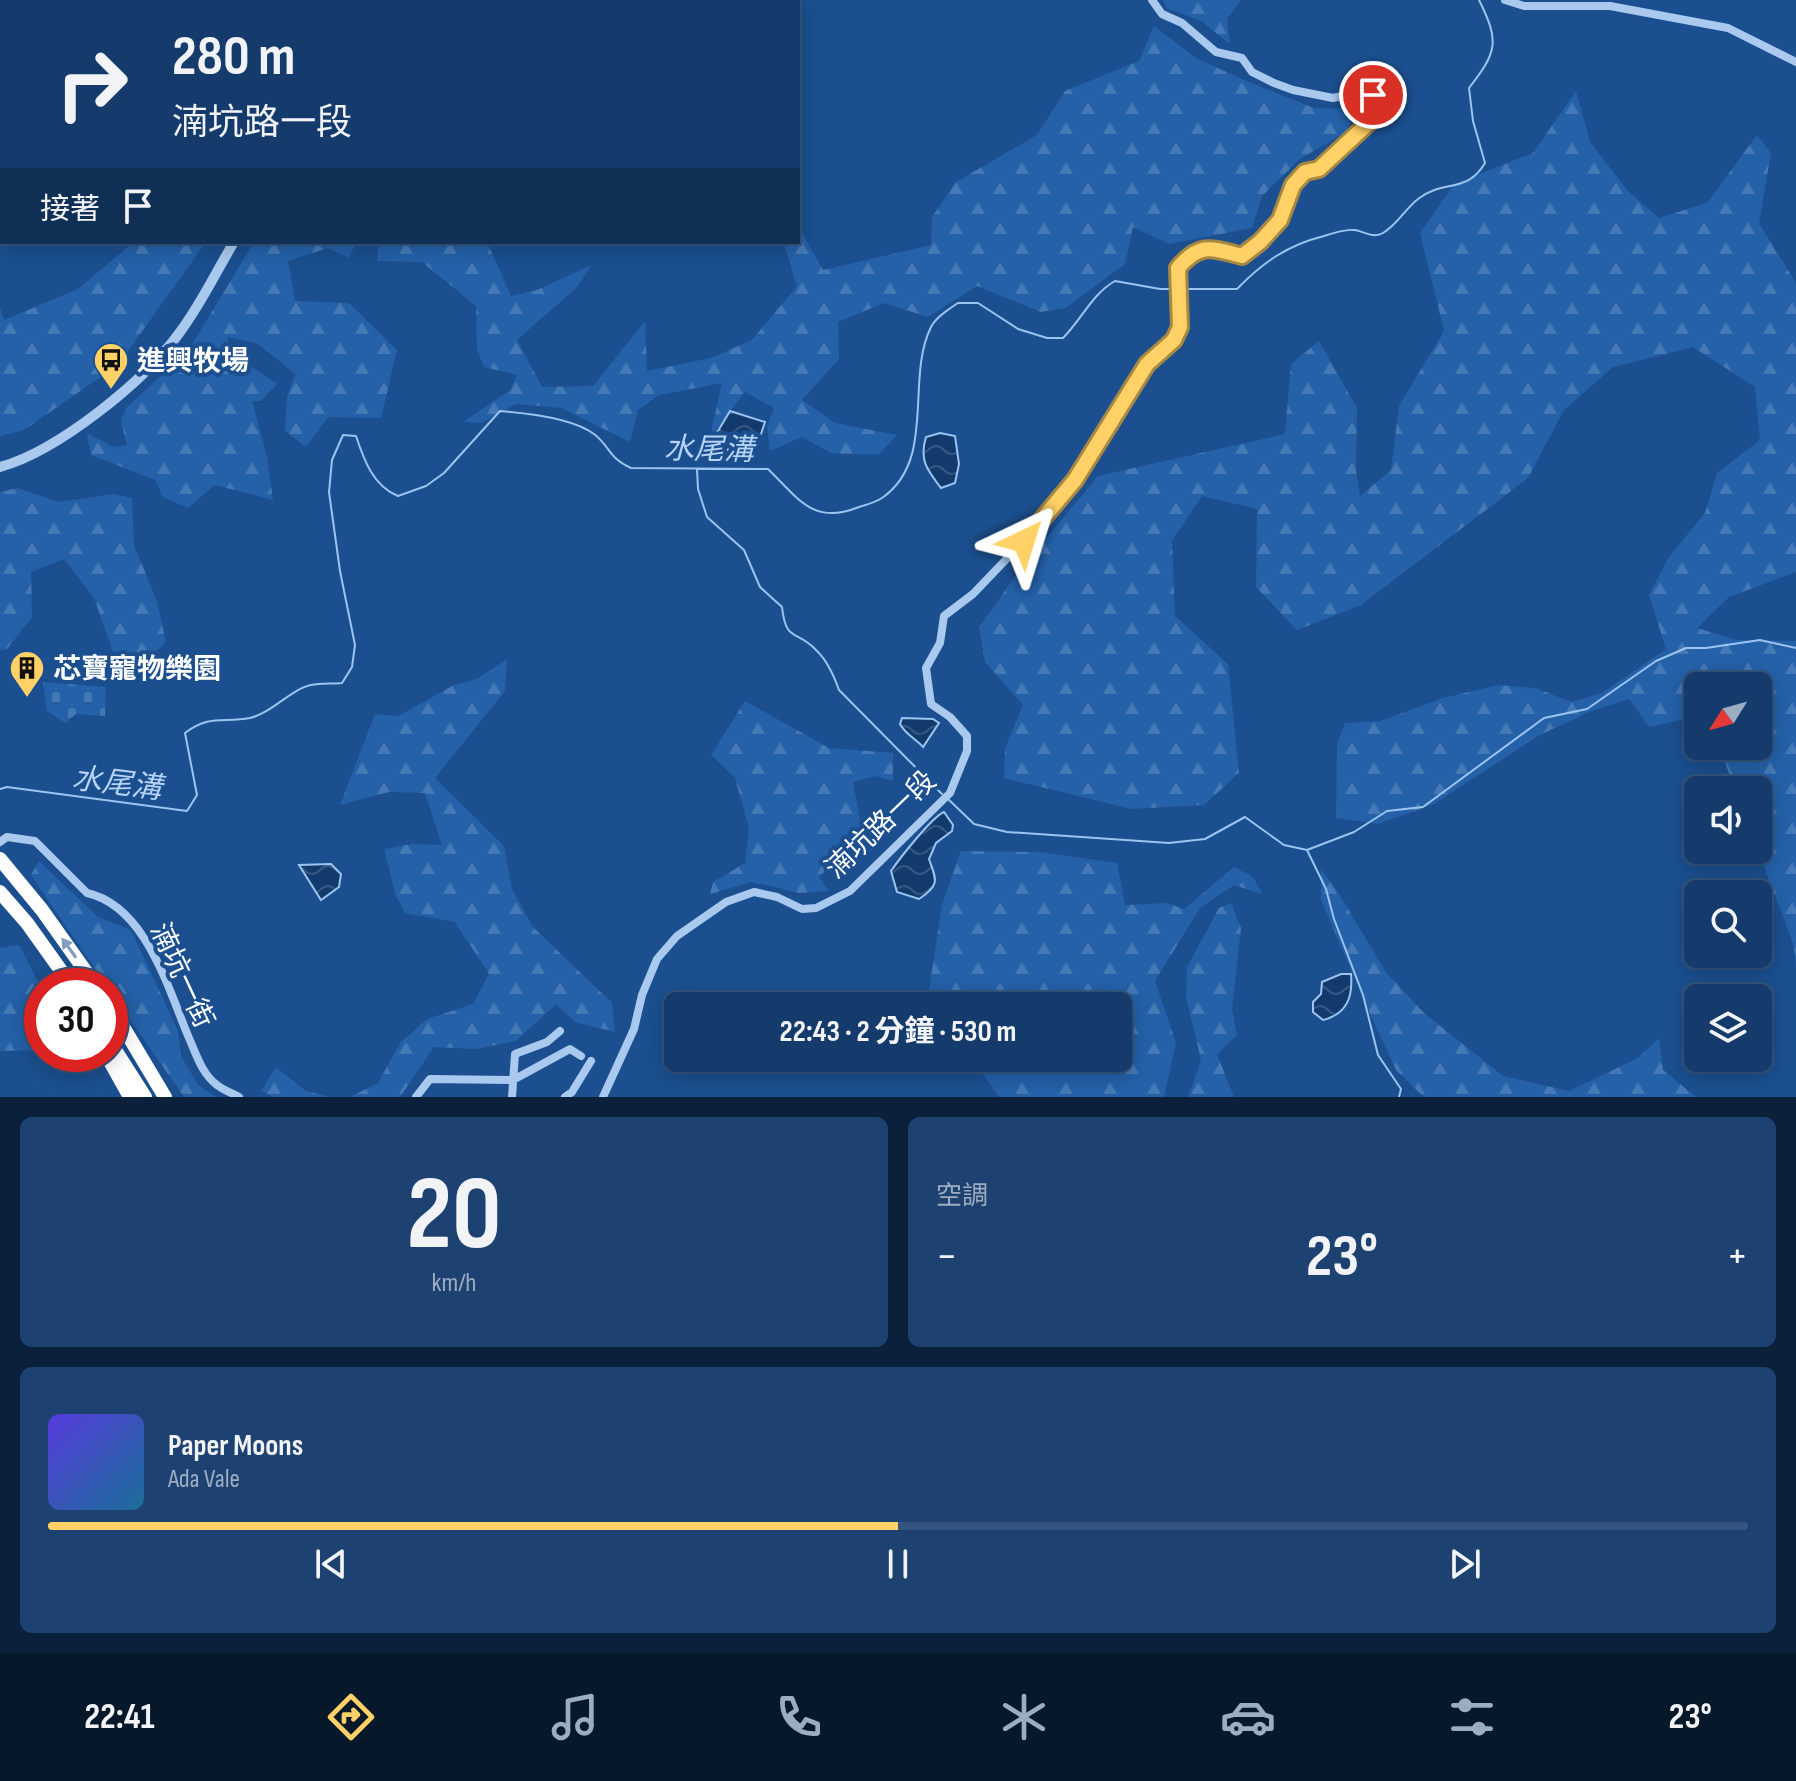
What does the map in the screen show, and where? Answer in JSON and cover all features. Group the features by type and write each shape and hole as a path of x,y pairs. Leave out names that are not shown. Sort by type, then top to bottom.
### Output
{"highway":[{"path":"0,859 42,910 83,968"},
{"path":"0,892 59,968"},
{"path":"128,1031 173,1097"},
{"path":"128,1034 165,1097"},
{"path":"128,1070 145,1097"},
{"path":"116,1072 130,1097"}],"street":[{"name":"湳坑路一段","path":"603,1097 634,1029 642,995 657,959 677,936 726,902 754,892 777,897 802,909 816,908 850,891 950,793 967,751 967,736 950,717 931,704 926,668 940,643 944,616 973,594 1041,523 1075,480 1147,364 1174,340 1180,327 1178,268 1188,256 1210,248 1242,256 1280,220 1293,185 1305,172 1319,169 1375,117 1377,109 1373,95 1360,92 1333,98 1274,83 1252,72 1242,58 1216,52 1182,23 1162,14 1152,0"},
{"path":"1505,0 1524,6 1610,6 1728,28 1796,62"},
{"path":"0,467 48,445 92,417 141,375 180,333 233,244"},
{"name":"湳坑一街","path":"0,842 7,837 35,841 87,893 98,895 136,924 152,949 199,1064 216,1084 239,1097"},
{"path":"512,1097 515,1054 547,1042 560,1031"},
{"path":"416,1097 430,1079 513,1080 560,1052 570,1049 581,1056"},
{"path":"565,1097 572,1092 591,1061"}],"green space":[{"path":"1163,0 1241,0 1227,19 1230,44 1201,21 1167,8"},
{"path":"1154,26 1196,58 1244,80 1314,108 1357,109 1346,132 1300,159 1262,196 1252,228 1169,244 1133,227 1125,264 1066,308 1041,312 977,286 928,317 884,303 838,322 839,359 802,400 835,423 897,435 878,455 831,453 802,437 770,451 767,426 774,408 745,392 710,437 722,383 659,395 638,410 630,442 562,408 516,404 481,423 463,422 510,390 517,375 484,367 477,350 476,306 422,262 377,261 379,244 488,244 511,296 537,290 592,265 576,288 517,340 542,387 593,386 645,321 647,371 711,358 752,340 797,286 785,247 800,244 802,233 823,270 931,245 932,217 956,182 1037,135 1065,91 1139,61"},
{"path":"1576,91 1590,142 1628,191 1659,218 1707,203 1757,135 1771,153 1759,223 1796,283 1796,572 1729,597 1697,628 1737,640 1796,641 1796,969 1794,946 1772,880 1769,880 1763,864 1772,864 1772,776 1730,776 1724,760 1772,760 1772,672 1684,672 1684,719 1649,727 1629,699 1591,711 1538,736 1434,804 1378,824 1336,818 1337,744 1345,723 1380,721 1443,698 1498,685 1536,688 1571,702 1602,693 1666,649 1649,595 1668,558 1705,513 1717,473 1760,440 1755,387 1693,347 1613,367 1564,410 1528,478 1361,605 1297,630 1256,587 1257,509 1202,496 1172,541 1175,616 1228,664 1239,773 1204,805 1132,809 1004,778 1005,748 1023,705 985,662 979,627 1019,571 1098,476 1285,434 1291,364 1319,341 1357,408 1356,470 1360,496 1391,470 1399,406 1444,331 1420,233 1454,184 1533,153"},
{"path":"132,244 205,244 118,365 24,430 0,436 0,307 4,320 78,289"},
{"path":"253,244 356,244 348,258 328,248 288,261 295,301 349,303 397,350 381,418 328,417 306,447 285,431 287,397 295,374 258,344 227,337 232,353 277,384 261,401 252,401 267,456 273,500 215,485 188,508 163,497 155,480 91,455 87,433 113,447 127,445 121,421 126,408 188,351"},
{"path":"18,488 59,502 113,494 132,498 134,545 157,601 166,642 140,666 117,663 94,598 64,559 31,572 32,617 7,649 0,651 0,492"},
{"path":"507,659 505,691 435,778 504,846 512,889 533,927 612,1003 615,1032 575,1022 556,1004 516,1041 475,1049 434,1047 400,1097 350,1097 378,1083 400,1043 427,1019 473,1004 489,974 455,922 405,913 396,896 384,849 412,844 442,845 425,793 389,792 340,805 375,714 398,716 454,685 477,679"},
{"path":"43,682 106,687 105,716 76,714 65,723 47,711"},
{"path":"745,701 829,748 893,753 893,781 876,776 853,782 861,826 881,834 868,856 833,863 819,877 829,891 799,893 752,882 710,894 713,882 745,863 749,828 735,778 711,755"},
{"path":"961,851 1040,852 1117,863 1125,905 1167,903 1184,909 1234,867 1253,877 1262,894 1234,885 1200,908 1155,981 1176,1043 1164,1097 999,1097 981,1072 1132,1072 1132,992 929,992 942,904"},
{"path":"39,861 98,917 131,930 178,1031 181,1056 198,1085 216,1097 184,1097 128,1017 128,968 95,968 31,875"},
{"path":"1321,869 1386,972 1424,1013 1503,1076 1569,1091 1638,1058 1659,1038 1663,1070 1696,1097 1424,1097 1396,1070 1367,1007 1321,900"},
{"path":"1231,903 1241,928 1232,1009 1237,1035 1217,1054 1234,1097 1188,1097 1201,1060 1186,997 1187,967 1219,908"},
{"path":"19,945 31,968 24,968 24,1050 0,1051 0,948"},
{"path":"276,1067 306,1091 329,1097 273,1097 261,1091"}],"water":[{"path":"730,411 765,422 761,434 751,446 740,438 722,455 705,441 718,431"},
{"path":"940,433 955,436 959,464 955,483 941,488 928,470 923,452 926,437"},
{"path":"902,718 933,719 939,723 923,747 902,728"},
{"path":"944,812 953,825 952,831 936,843 929,859 935,877 934,885 919,899 897,892 891,871 924,829"},
{"path":"331,864 341,874 339,887 321,900 299,865"},
{"path":"1341,974 1351,974 1347,1003 1338,1014 1323,1020 1313,1012 1313,1002 1321,994 1322,982"}],"waterway":[{"name":"水尾溝","path":"1184,289 1237,289 1266,263 1299,244 1347,230 1379,235 1393,226 1427,193 1462,183 1478,173 1485,163 1473,121 1469,88 1485,65 1492,46 1490,26 1479,0"},
{"name":"水尾溝","path":"0,789 7,787 187,811 197,795 185,733 209,721 258,715 304,687 342,683 352,667 355,645 329,492 332,460 343,435 356,436 376,479 398,496 426,486 444,473 500,411 549,417 585,428 599,438 613,456 631,468 768,469 808,506 818,511 843,512 880,499 899,482 909,463 915,441 924,348 933,323 954,305 978,303 1018,329 1047,338 1063,338 1100,293 1115,281 1177,289"},
{"path":"697,469 698,489 707,517 744,550 760,587 782,607 789,631 820,654 839,690 942,794"},
{"path":"947,798 974,824 1007,832 1169,843 1205,839 1245,817 1284,845 1307,850 1354,832 1387,811 1423,807 1544,718 1587,709 1656,661 1686,648 1760,640 1796,648"},
{"path":"1307,850 1326,889 1363,995 1378,1055 1401,1089 1399,1097"}],"place":[{"name":"進興牧場","path":"111,391"},
{"name":"芯寶寵物樂園","path":"27,699"}],"route":[{"path":"1024,541 1075,480 1147,364 1174,340 1180,327 1178,268 1188,256 1210,248 1242,256 1260,242 1280,220 1293,185 1305,172 1319,169 1375,117 1377,109 1373,95"}]}
